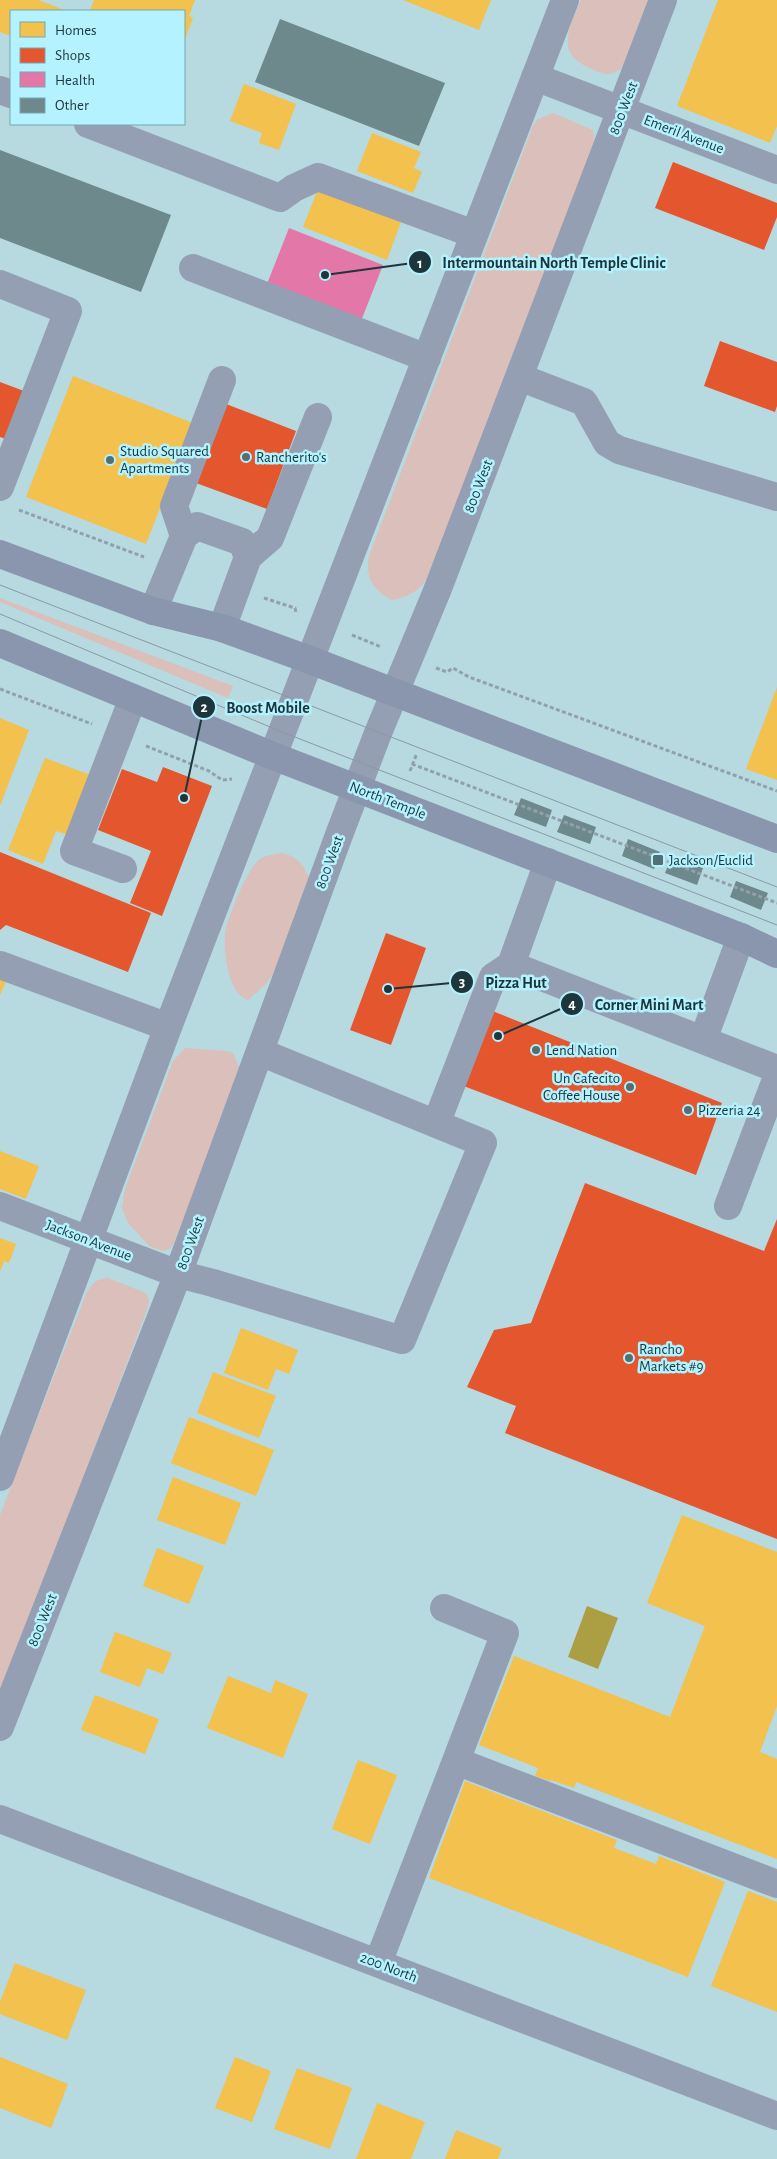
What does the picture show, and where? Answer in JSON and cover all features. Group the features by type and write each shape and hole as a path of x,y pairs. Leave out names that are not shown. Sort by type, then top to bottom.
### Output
{"main road":[{"path":"0,554 153,611 222,628 310,660 777,840"},
{"name":"North Temple","path":"0,643 273,756 741,937 777,954"}],"street":[{"path":"0,1477 168,1027 565,0"},
{"name":"800 West","path":"0,1727 178,1274 357,788 410,658 663,0"},
{"name":"Emeril Avenue","path":"535,77 777,170"},
{"path":"91,125 280,198 294,188 318,177 474,234"},
{"path":"193,268 427,358"},
{"path":"0,284 68,310 2,474"},
{"path":"519,377 584,402 607,443 620,450 777,497"},
{"path":"184,536 174,506 222,380"},
{"path":"222,628 248,557 270,538 318,417"},
{"path":"153,611 184,536 197,526 242,542 248,557"},
{"path":"123,869 74,851 133,698"},
{"path":"260,1052 436,1124 493,977 511,965 548,862"},
{"path":"702,1040 741,937"},
{"path":"0,965 168,1027"},
{"path":"511,965 777,1069"},
{"path":"728,1206 777,1077"},
{"name":"Jackson Avenue","path":"0,1206 178,1274 402,1340 483,1143 436,1124"},
{"path":"378,1963 505,1633 444,1608"},
{"path":"456,1761 777,1884"},
{"name":"200 North","path":"0,1819 777,2116"}],"path":[{"path":"324,624 447,672 454,668 469,677 777,791"},
{"path":"410,771 417,753"},
{"path":"412,764 777,903"}],"shaded area":[{"path":"581,0 650,0 630,55 622,68 617,71 605,74 595,71 572,56 568,46 569,32"},
{"path":"553,113 593,130 595,147 428,576 421,586 413,592 392,600 379,592 369,577 369,556 533,126 538,119"},
{"path":"0,598 233,686 228,698 0,602"},
{"path":"282,853 292,856 299,861 309,877 284,956 267,983 248,1000 235,989 231,979 226,957 226,928 240,891 255,864 260,859"},
{"path":"185,1048 233,1053 240,1070 174,1243 170,1249 163,1251 149,1246 128,1223 122,1208 125,1189 173,1061"},
{"path":"108,1278 146,1293 149,1300 148,1307 0,1699 0,1515 86,1294 95,1282"},
{"path":"587,1606 618,1618 598,1669 568,1657"}],"building: Homes":[{"path":"0,0 38,0 64,10 10,10 10,36 0,32"},
{"path":"94,0 195,0 189,16 193,18 185,39 185,10 90,10"},
{"path":"403,0 491,0 479,30"},
{"path":"718,0 777,0 777,126 770,143 677,106"},
{"path":"244,84 296,104 279,150 259,143 262,133 230,121"},
{"path":"372,133 421,152 414,168 422,172 413,193 357,171"},
{"path":"318,189 401,222 387,260 303,227"},
{"name":"Studio Squared Apartments","path":"73,376 193,423 146,544 26,497"},
{"path":"777,687 777,780 746,769"},
{"path":"0,718 29,730 0,806"},
{"path":"45,758 93,776 71,836 56,831 43,864 8,850"},
{"path":"0,978 6,981 0,995"},
{"path":"0,1151 39,1166 26,1199 0,1189"},
{"path":"0,1238 16,1244 9,1263 4,1261 0,1272"},
{"path":"241,1328 298,1350 289,1374 276,1369 268,1390 224,1373"},
{"path":"213,1372 276,1396 259,1438 197,1413"},
{"path":"189,1417 274,1450 256,1496 171,1463"},
{"path":"173,1477 241,1503 225,1545 157,1520"},
{"path":"682,1515 777,1552 777,1706 760,1752 777,1759 777,1859 576,1782 574,1788 535,1776 538,1768 479,1745 514,1656 670,1717 705,1626 647,1603"},
{"path":"157,1548 204,1566 189,1604 143,1586"},
{"path":"115,1632 172,1653 163,1674 147,1668 140,1687 100,1672"},
{"path":"228,1676 271,1693 275,1680 308,1694 283,1758 207,1728"},
{"path":"95,1695 159,1719 145,1754 81,1730"},
{"path":"358,1760 397,1775 370,1844 332,1829"},
{"path":"465,1781 617,1840 614,1848 656,1864 659,1856 725,1882 688,1977 429,1878"},
{"path":"748,1891 777,1902 777,2012 711,1986"},
{"path":"15,1963 86,1990 67,2040 0,2014 0,2002"},
{"path":"0,2057 68,2084 51,2128 0,2108"},
{"path":"235,2057 271,2071 252,2122 215,2108"},
{"path":"297,2068 352,2088 330,2149 274,2129"},
{"path":"377,2103 425,2122 411,2159 356,2159"},
{"path":"456,2130 502,2148 498,2159 445,2159"}],"building: Shops":[{"path":"673,162 777,203 777,217 764,250 655,208"},
{"path":"720,341 777,362 777,406 775,412 704,386"},
{"path":"0,382 24,391 6,439 0,437"},
{"name":"Rancherito's","path":"226,404 296,431 267,509 196,483"},
{"path":"163,767 212,786 162,916 130,903 151,851 98,830 122,769 157,782"},
{"path":"0,852 151,913 128,972 6,925 0,930"},
{"path":"386,933 426,948 391,1045 350,1030"},
{"path":"490,1010 722,1103 696,1175 461,1085"},
{"name":"Rancho Markets #9","path":"585,1183 764,1251 777,1219 777,1539 505,1433 516,1406 467,1387 494,1330 531,1323"}],"building: Health":[{"path":"289,228 383,265 361,321 267,284"}],"building: Other":[{"path":"280,19 445,83 419,146 255,82"},
{"path":"0,150 171,215 141,292 0,238"},
{"path":"521,798 552,810 546,827 514,815"},
{"path":"564,815 596,827 590,844 557,832"},
{"path":"628,839 660,852 654,869 622,856"},
{"path":"672,856 703,868 697,885 665,873"},
{"path":"736,881 768,893 761,910 730,897"}],"tram line":[{"path":"0,585 777,887"},
{"path":"0,614 282,732 777,925"}],"place":[{"name":"Intermountain North Temple Clinic","path":"325,275"},
{"name":"Rancherito's","path":"246,457"},
{"name":"Studio Squared Apartments","path":"110,460"},
{"name":"Boost Mobile","path":"184,798"},
{"name":"Jackson/Euclid","path":"658,860"},
{"name":"Pizza Hut","path":"388,989"},
{"name":"Corner Mini Mart","path":"498,1036"},
{"name":"Lend Nation","path":"536,1050"},
{"name":"Un Cafecito Coffee House","path":"630,1087"},
{"name":"Pizzeria 24","path":"688,1110"},
{"name":"Rancho Markets #9","path":"629,1358"}]}
